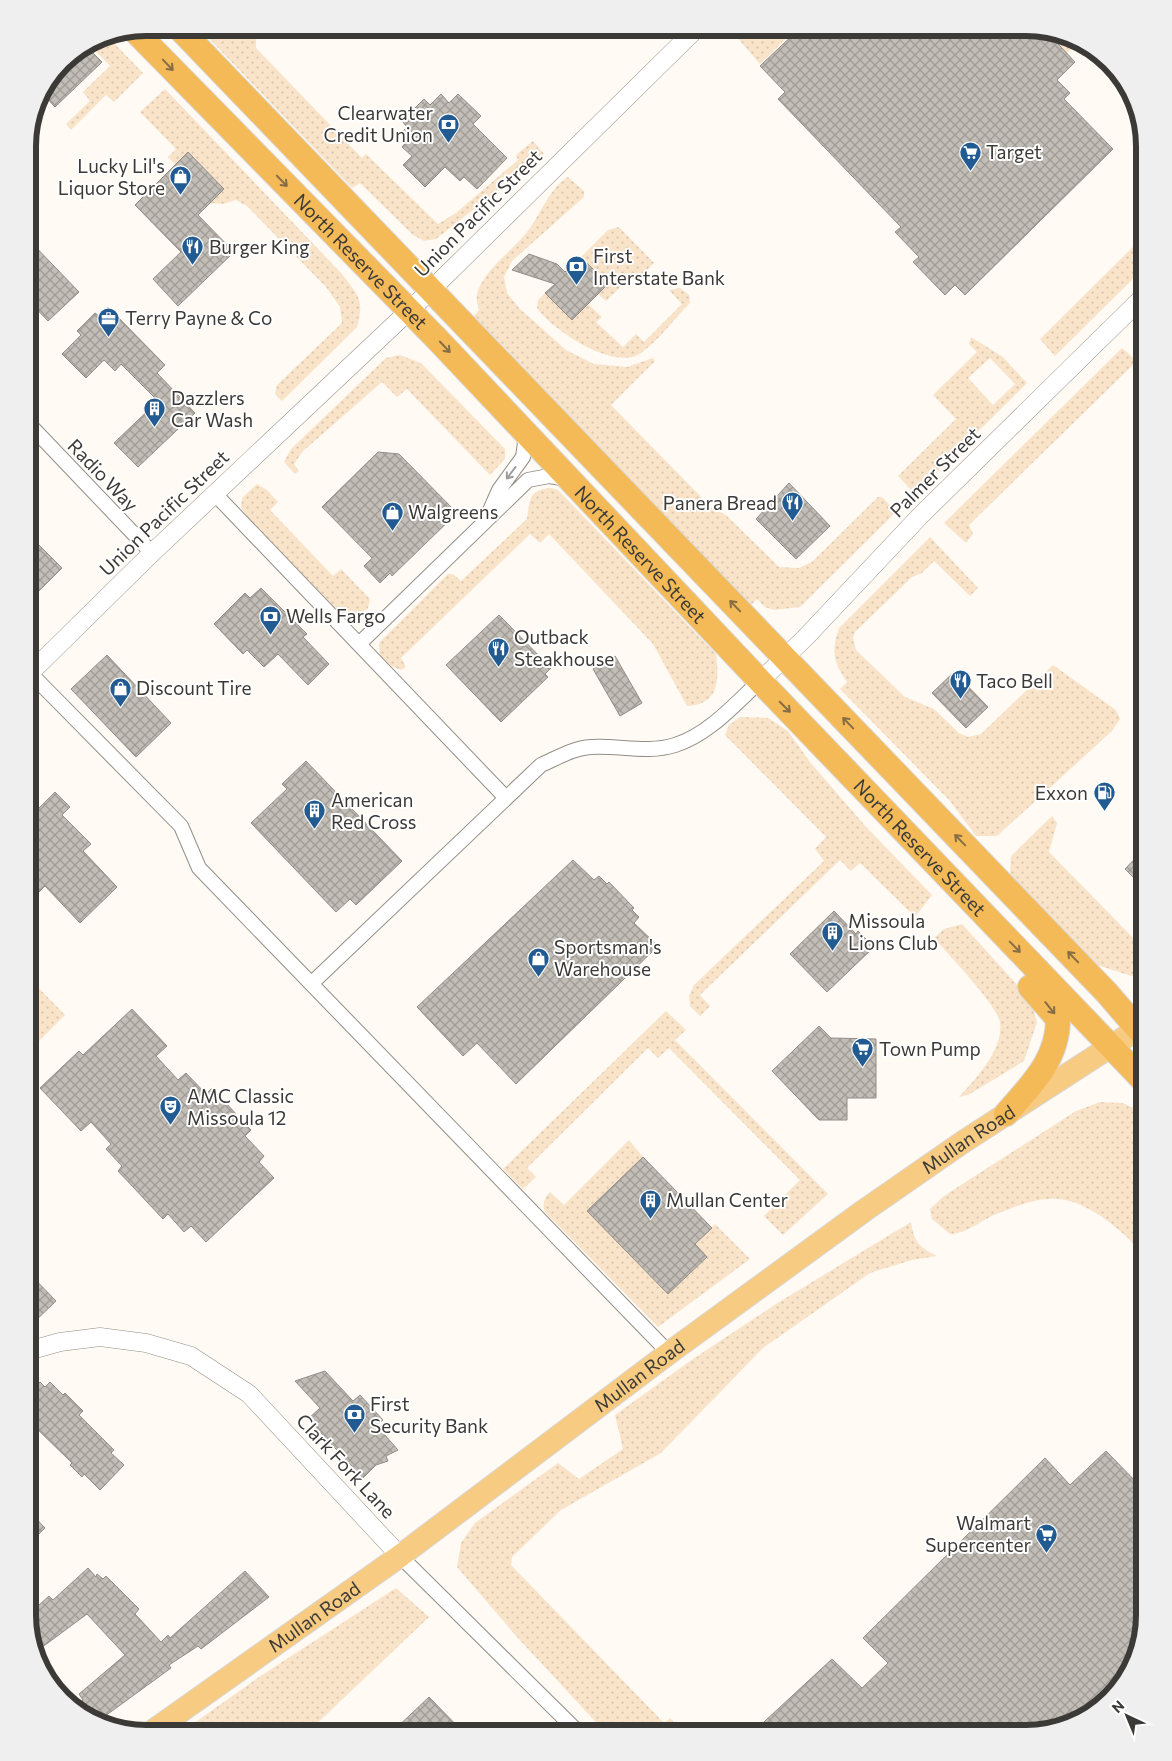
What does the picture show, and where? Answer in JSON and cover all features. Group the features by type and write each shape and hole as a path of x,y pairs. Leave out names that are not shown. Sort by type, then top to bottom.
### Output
{"highway":[{"name":"North Reserve Street","path":"140,36 409,311 760,682 1136,1073"},
{"name":"North Reserve Street","path":"187,36 1136,1023"},
{"path":"812,734 842,782 857,801 1052,1010 1058,1019 1057,1034 1049,1061 1006,1114"}],"main road":[{"name":"Mullan Road","path":"161,1725 400,1556 669,1353 865,1210 1006,1114 1111,1047 1136,1034"}],"street":[{"name":"Union Pacific Street","path":"36,667 152,553 431,290 688,36"},
{"name":"Palmer Street","path":"760,682 922,515 1136,304"},
{"path":"484,522 499,490 524,457 525,443 522,429"},
{"name":"Radio Way","path":"36,431 152,553"},
{"path":"359,644 528,480 549,476 569,479"},
{"path":"215,494 506,798"},
{"path":"36,681 181,826 199,868 312,983 490,1171 669,1353"},
{"path":"312,983 541,765 570,752 591,747 636,751 675,746 704,731 760,682"},
{"name":"Clark Fork Lane","path":"36,1349 60,1342 100,1337 146,1343 191,1356 249,1394 400,1556 571,1725"}],"shaded area":[{"path":"207,36 258,36 256,38 256,48 362,158 366,154 438,224 456,213 518,160 516,155 533,141 544,154 436,239 424,241 413,235 360,183 352,188"},
{"path":"736,36 789,36 760,64"},
{"path":"1055,40 1073,47 1067,53"},
{"path":"113,42 143,73 114,102 106,95 71,130 66,124 90,101 83,92 110,66 95,50"},
{"path":"165,89 342,274 358,298 360,310 357,327 282,401 275,394 277,385 342,323 340,307 326,287 247,206 236,200 223,204 210,203 224,189 188,153 176,165 168,157 176,149 140,112"},
{"path":"568,177 584,191 584,197 512,261 504,277 507,293 520,309 566,350 594,364 627,367 653,358 655,361 611,405 712,508 726,515 779,567 799,568 812,562 878,497 882,497 896,512 800,607 774,610 765,607 757,599 750,606 474,316 479,310 477,294 483,280 527,232 550,195"},
{"path":"619,227 654,263 639,278 635,273 606,301 598,294 608,284 581,257 608,230"},
{"path":"1136,244 1136,276 1055,356 1040,339"},
{"path":"680,288 689,295 690,303 648,348 630,357 616,357 585,346 556,327 537,308 538,300 545,293 572,320 588,304 602,317 596,322 623,347 636,334 644,342 682,304 669,290"},
{"path":"971,337 1003,357 1027,383 915,494 898,476 956,419 933,395 977,352 969,344","holes":["990,358 1015,384 993,405 968,378"]},
{"path":"1122,348 1136,360 969,525 973,534 966,543 944,523"},
{"path":"400,355 421,363 505,449 505,459 490,475 407,389 397,397 382,382 302,452 294,464 299,471 295,474 284,462 291,449 386,358"},
{"path":"257,484 267,490 278,502 270,510 333,576 341,569 370,599 368,608 352,621 338,614 250,521 241,507 242,498"},
{"path":"551,488 558,490 716,654 717,681 715,689 706,701 687,706 653,644 549,534 540,543 530,534 401,658 406,667 401,670 389,665 380,657 379,643 448,574 453,574 461,581 527,519 530,501 534,494 543,489"},
{"path":"930,537 978,588 970,596 934,561 922,573 912,577 855,632 853,638 856,650 905,697 934,709 959,733 968,737 981,734 1053,665 1116,710 1120,719 1112,731 997,836 976,836 950,801 840,689 847,682 836,662 834,651 839,628"},
{"path":"740,717 768,718 788,731 810,762 867,828 932,895 915,917 860,863 851,871 840,860 700,995 710,1006 700,1016 690,1006 689,996 694,985 824,861 815,849 826,837 725,735 729,725"},
{"path":"1052,816 1057,823 1049,852 1136,941 1136,977 1094,964 1010,877 1011,856"},
{"path":"962,924 1031,1000 1037,1022 1024,1061 968,1095 959,1097 987,1063 998,1043 1000,1032 1000,1022 990,1004 971,979 934,938 944,929"},
{"path":"36,985 65,1015 36,1044"},
{"path":"666,1011 686,1030 675,1040 828,1194 783,1235 764,1216 800,1180 669,1048 658,1058 648,1048 527,1168 536,1177 523,1189 503,1169"},
{"path":"1100,1102 1122,1103 1136,1109 1136,1246 1116,1228 1094,1212 1070,1201 1058,1199 1043,1199 1020,1205 957,1233 950,1234 932,1219 930,1209 944,1196 1076,1111"},
{"path":"629,1140 643,1157 588,1211 668,1294 707,1257 695,1244 715,1224 750,1259 658,1327 544,1209 544,1201 550,1192 564,1205"},
{"path":"911,1222 918,1243 937,1256 912,1260 870,1273 763,1348 661,1453 561,1510 512,1557 511,1565 664,1723 670,1718 677,1725 599,1725 517,1637 457,1567 461,1543 475,1523 558,1463 579,1479 623,1449 615,1415 693,1359 776,1304"},
{"path":"396,1588 429,1617 315,1725 191,1725 259,1677"}],"building":[{"name":"Target","path":"792,36 1033,36 1047,38 1055,40 1075,62 1057,80 1070,93 1064,99 1113,149 965,295 955,285 945,295 913,262 919,257 895,232 901,227 778,99 785,92 760,66"},
{"path":"92,52 102,62 55,107 48,99 51,91 59,79 74,64"},
{"name":"Clearwater Credit Union","path":"441,94 449,103 458,94 481,116 473,124 507,158 477,189 464,177 460,181 445,167 425,187 403,165 412,156 402,147 408,140 401,133 407,127 402,121 424,99 430,105"},
{"path":"188,152 224,189 198,215 234,252 178,306 153,279 181,252 135,205"},
{"path":"36,247 79,292 48,321 36,308"},
{"name":"First Interstate Bank","path":"529,254 557,264 565,272 581,257 608,284 572,320 545,293 555,284 512,270"},
{"path":"108,307 165,365 157,373 195,413 138,467 114,443 158,401 121,364 115,371 104,360 86,378 62,354 81,335 77,331 95,313 99,316"},
{"name":"Walgreens","path":"378,452 399,454 457,513 392,576 390,573 380,583 364,566 372,558 322,507"},
{"name":"Panera Bread","path":"789,483 830,526 796,559 756,519"},
{"path":"36,542 62,568 36,594"},
{"path":"261,588 307,634 303,637 329,664 308,685 278,654 264,667 247,650 243,654 214,624 245,593 250,598"},
{"name":"Outback Steakhouse","path":"499,615 551,668 545,674 548,677 501,722 446,665"},
{"path":"107,655 171,723 136,757 71,689"},
{"path":"615,656 642,703 620,716 593,669"},
{"name":"Taco Bell","path":"954,672 988,707 966,728 932,693"},
{"name":"American Red Cross","path":"306,761 402,861 356,905 350,899 336,912 251,823 287,789 282,784"},
{"path":"55,792 70,807 62,815 91,844 83,851 117,887 80,923 45,886 39,892 36,889 36,811"},
{"path":"1136,857 1136,880 1125,869"},
{"name":"Sportsman's Warehouse","path":"573,860 594,880 599,876 607,884 609,882 634,908 632,910 639,917 634,923 658,946 516,1084 477,1043 463,1056 417,1007"},
{"name":"Missoula Lions Club","path":"834,911 856,934 858,931 874,947 827,992 790,954"},
{"name":"AMC Classic Missoula 12","path":"132,1009 167,1046 156,1056 178,1080 186,1073 206,1094 212,1088 251,1130 245,1136 264,1156 259,1162 274,1178 206,1242 191,1226 184,1232 168,1214 163,1219 118,1171 122,1166 106,1149 111,1144 91,1122 81,1131 40,1088 79,1051 83,1055"},
{"path":"819,1026 831,1038 876,1039 876,1098 847,1098 847,1120 819,1120 772,1071"},
{"name":"Mullan Center","path":"643,1157 712,1228 695,1244 707,1257 668,1294 587,1211"},
{"path":"36,1280 56,1301 36,1320"},
{"name":"First Security Bank","path":"325,1371 353,1401 360,1395 383,1420 377,1426 398,1450 386,1456 388,1461 376,1465 363,1478 308,1419 320,1408 295,1381"},
{"path":"40,1382 45,1387 50,1382 63,1395 65,1393 83,1411 79,1415 114,1450 111,1453 124,1465 100,1490 84,1474 82,1477 70,1465 72,1463 36,1428 36,1386"},
{"name":"Walmart Supercenter","path":"1106,1451 1136,1482 1135,1629 1132,1643 1121,1670 1106,1691 1102,1691 1102,1695 1081,1710 1054,1721 1040,1724 761,1725 832,1659 862,1688 888,1663 863,1638 1045,1458 1070,1485"},
{"path":"36,1518 45,1528 36,1537"},
{"path":"88,1568 96,1577 97,1574 103,1579 106,1576 139,1609 135,1614 161,1642 168,1635 170,1638 245,1571 269,1597 201,1649 198,1646 169,1665 171,1668 105,1716 80,1703 83,1700 79,1694 125,1655 87,1614 42,1648 37,1629 36,1608 49,1596 53,1600"},
{"path":"429,1697 456,1725 399,1725"}],"place":[{"name":"Clearwater Credit Union","path":"449,143"},
{"name":"Target","path":"970,171"},
{"name":"Lucky Lil's Liquor Store","path":"181,196"},
{"name":"Burger King","path":"193,266"},
{"name":"First Interstate Bank","path":"577,286"},
{"name":"Terry Payne & Co","path":"109,337"},
{"name":"Dazzlers Car Wash","path":"155,428"},
{"name":"Panera Bread","path":"793,522"},
{"name":"Walgreens","path":"392,531"},
{"name":"Wells Fargo","path":"270,635"},
{"name":"Outback Steakhouse","path":"498,667"},
{"name":"Taco Bell","path":"960,700"},
{"name":"Discount Tire","path":"120,707"},
{"name":"Exxon","path":"1104,812"},
{"name":"American Red Cross","path":"315,830"},
{"name":"Missoula Lions Club","path":"832,951"},
{"name":"Sportsman's Warehouse","path":"538,977"},
{"name":"Town Pump","path":"863,1068"},
{"name":"AMC Classic Missoula 12","path":"171,1126"},
{"name":"Mullan Center","path":"650,1219"},
{"name":"First Security Bank","path":"354,1434"},
{"name":"Walmart Supercenter","path":"1047,1553"}]}
